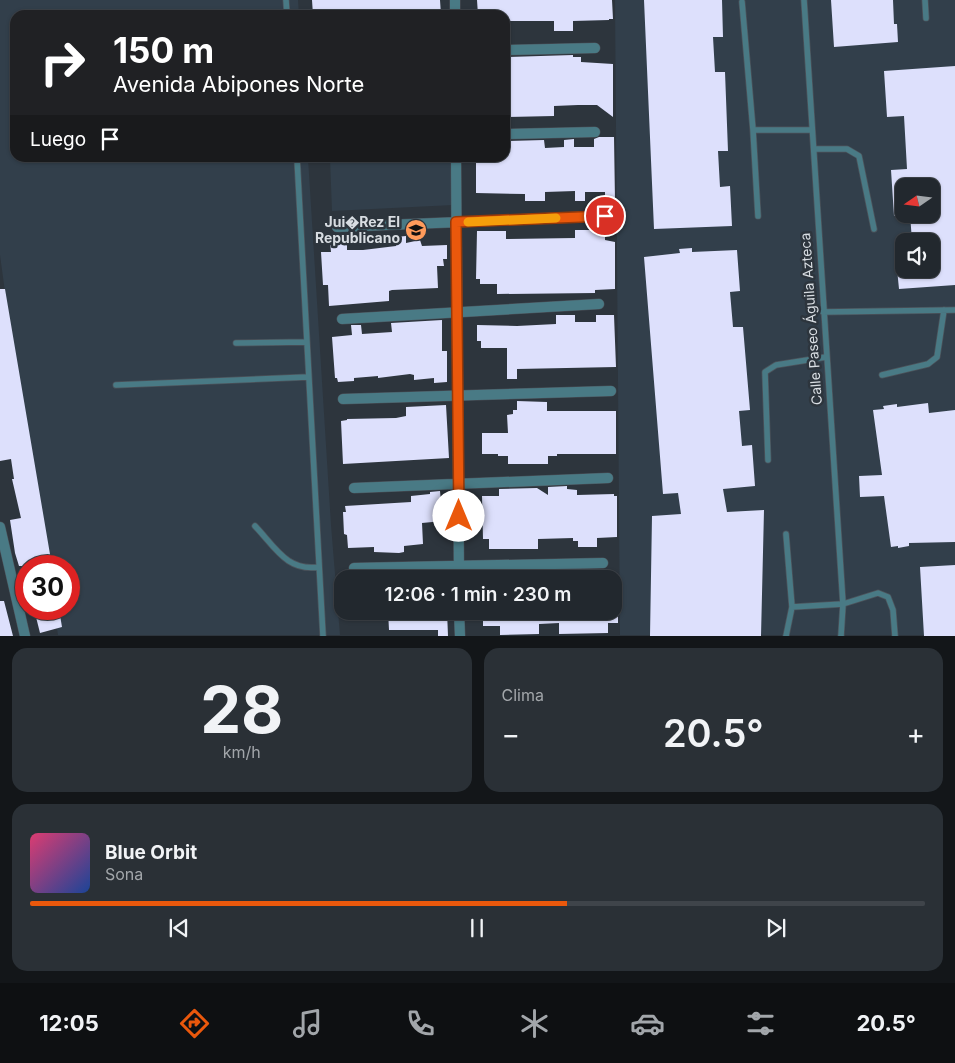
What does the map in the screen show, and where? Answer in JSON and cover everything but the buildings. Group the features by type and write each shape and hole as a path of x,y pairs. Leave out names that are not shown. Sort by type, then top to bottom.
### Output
{"street":[{"path":"510,50 595,48"},
{"path":"510,134 595,132"},
{"path":"456,162 459,570"},
{"path":"337,227 605,216"},
{"path":"342,318 599,304"},
{"path":"343,399 611,391"},
{"path":"354,488 608,478"},
{"path":"0,527 24,636"},
{"path":"354,568 603,563"},
{"path":"459,620 460,636"}],"lane":[{"name":"Calle Paseo Águila Azteca","path":"804,0 843,604 841,636"},
{"path":"926,0 926,18"},
{"path":"742,2 758,216"},
{"path":"753,130 812,130"},
{"path":"814,149 847,149 859,156 874,229"},
{"path":"297,162 323,636"},
{"path":"882,375 928,364 937,357 944,310"},
{"path":"823,312 955,310"},
{"path":"236,343 306,342"},
{"path":"768,460 765,372 776,365 826,357"},
{"path":"116,385 308,377"},
{"path":"255,526 289,564 308,569 319,567"},
{"path":"786,534 792,607 786,636"},
{"path":"792,607 843,604 878,593 888,597 893,610 895,636"}],"shaded area":[{"path":"0,0 298,0 299,10 10,10 10,162 308,162 335,570 334,620 339,620 340,635 58,635 56,620 80,620 80,555 45,555 16,373 0,255"},
{"path":"615,0 955,0 955,635 620,635 620,620 622,620 622,570 619,570"},
{"path":"330,162 450,162 453,205 332,211"}],"slow traffic":[{"path":"468,222 556,218"}],"place":[{"name":"Jui�Rez El Republicano","path":"416,230"}],"route":[{"path":"459,516 456,222 605,216"}]}
